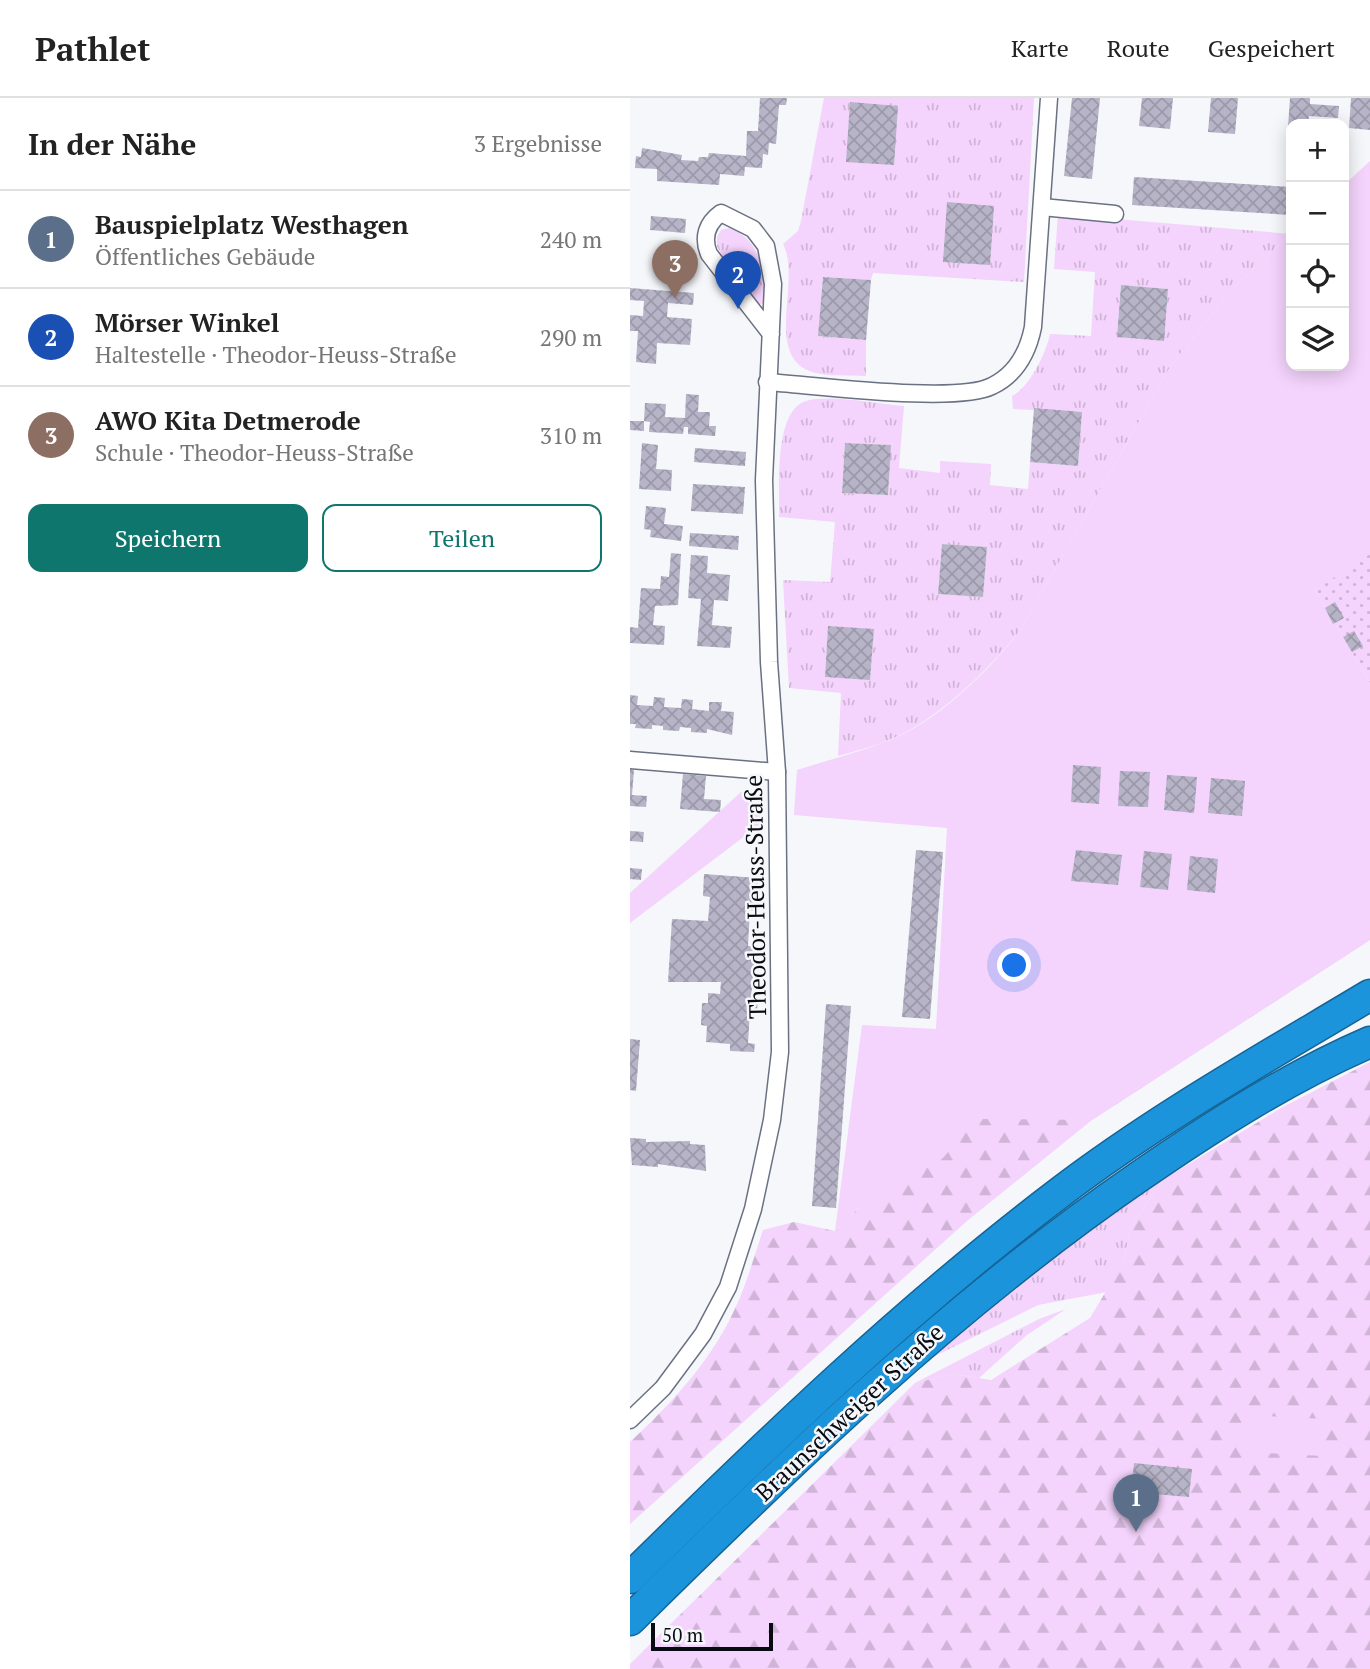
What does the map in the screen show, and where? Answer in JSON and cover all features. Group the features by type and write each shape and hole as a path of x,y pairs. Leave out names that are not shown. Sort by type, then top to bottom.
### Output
{"highway":[{"name":"Braunschweiger Straße","path":"630,1578 830,1385 953,1276 1060,1192 1185,1107 1370,995"},
{"name":"Braunschweiger Straße","path":"630,1620 851,1406 978,1295 1080,1217 1254,1101 1333,1058 1370,1042"}],"street":[{"path":"767,382 960,394 978,392 1014,371 1031,336 1049,98"},
{"path":"1042,207 1115,214"},
{"name":"Theodor-Heuss-Straße","path":"630,1420 663,1388 703,1334 729,1287 752,1209 772,1119 780,1052 777,772 765,556 767,382 771,334 773,284 766,246 753,229 721,213 710,220 706,232 705,243 709,254 771,334"},
{"path":"630,760 777,772"}],"green space":[{"path":"824,98 1034,98 1024,282 873,273 871,280 823,277 819,336 866,340 866,376 812,372 797,363 789,350 786,334 789,277 788,259 783,244 798,231 801,221"},
{"path":"1370,161 1370,555 1315,590 1370,683 1370,940 1092,1120 976,1119 943,1158 858,1209 835,1231 862,1025 936,1029 947,828 794,815 797,770 890,740 908,731 962,693 994,661 1021,629 1170,367 1233,288 1286,239 1286,371 1349,371 1349,180"},
{"path":"1058,214 1286,234 1286,239 1233,288 1170,367 1021,629 978,677 926,720 883,742 838,756 841,693 789,688 783,580 830,582 835,522 779,517 780,452 788,419 795,408 806,401 816,399 904,406 899,468 940,473 940,461 991,464 990,485 1028,489 1030,462 1078,466 1082,412 1013,409 1012,396 1019,392 1036,369 1050,334 1091,336 1095,272 1054,269","holes":["1121,285 1168,289 1163,341 1117,337","845,443 890,445 888,495 842,493","942,544 987,547 983,597 938,594","828,626 874,630 870,679 825,677"]},
{"path":"729,228 749,241 759,259 763,303 759,305 729,270 717,246 717,237 721,230"},
{"path":"1370,554 1370,683 1315,590"},
{"path":"741,792 762,798 762,823 630,923 630,893"},
{"path":"1370,940 1092,1120 967,1221 630,1524 630,1442 692,1378 717,1342 742,1293 763,1230 794,1222 835,1231 858,1209 976,1119"},
{"path":"1370,1062 1370,1669 630,1669 630,1664 915,1383 953,1374 991,1380 1090,1318 1124,1261 1131,1226 1164,1179 1281,1108"},
{"path":"1164,1179 1131,1226 1124,1261 1107,1292 1038,1305 921,1363 1064,1246"},
{"path":"1066,1309 1027,1335 979,1378 953,1374 915,1383 1039,1319"},
{"path":"1246,1415 1325,1419 1323,1456 1244,1452"}],"building":[{"path":"760,98 787,98 786,105 779,105 776,144 769,143 768,155 763,154 762,168 745,167 744,176 720,174 719,185 657,181 657,169 635,168 636,156 641,157 642,148 682,155 681,160 698,161 699,157 708,157 709,153 746,156 747,131 758,131"},
{"path":"1072,98 1100,98 1092,179 1064,176"},
{"path":"1142,98 1173,98 1170,129 1139,126"},
{"path":"1211,98 1238,98 1235,134 1208,132"},
{"path":"1290,98 1310,98 1310,104 1339,106 1338,118 1309,116 1309,119 1289,119"},
{"path":"1351,98 1370,98 1370,130 1349,128"},
{"path":"850,102 898,106 894,165 846,162"},
{"path":"1134,177 1286,187 1286,215 1132,205"},
{"path":"947,202 994,206 990,265 943,262"},
{"path":"651,216 686,219 685,233 650,230"},
{"path":"823,277 871,280 866,340 818,336"},
{"path":"1121,285 1168,289 1164,341 1117,337"},
{"path":"630,288 694,293 693,305 668,303 667,317 692,319 690,345 657,343 656,364 636,362 638,331 630,331 630,315 643,316 644,301 630,300"},
{"path":"686,394 699,395 698,412 710,412 709,426 716,426 715,436 688,434 688,427 684,427 683,434 649,432 650,422 644,421 645,403 666,404 665,417 685,418"},
{"path":"1034,408 1082,412 1078,466 1030,462"},
{"path":"630,421 644,421 644,431 630,430"},
{"path":"642,443 658,445 656,469 672,470 671,491 639,489"},
{"path":"845,443 891,445 888,495 842,493"},
{"path":"695,448 746,452 745,466 694,462"},
{"path":"693,484 745,487 743,514 691,511"},
{"path":"646,506 666,508 664,524 683,526 681,541 650,537 651,530 644,529"},
{"path":"690,533 739,536 738,550 689,546"},
{"path":"942,544 987,547 983,597 938,594"},
{"path":"671,553 681,554 678,605 655,606 653,625 665,626 664,645 630,643 630,627 638,628 641,588 660,589 661,576 669,577"},
{"path":"691,555 708,556 707,573 730,575 728,601 714,600 712,625 732,627 730,648 697,646 701,599 688,598"},
{"path":"1335,602 1344,618 1333,624 1325,608"},
{"path":"828,626 874,629 870,680 825,677"},
{"path":"1354,631 1363,646 1352,652 1343,637"},
{"path":"630,695 638,696 637,705 653,706 654,697 665,698 664,707 681,708 682,699 693,700 692,709 709,711 709,702 722,702 721,711 734,712 732,735 707,729 707,733 691,732 691,728 680,727 679,731 663,730 663,726 652,725 652,729 635,728 636,724 630,724"},
{"path":"1073,765 1101,767 1099,804 1071,802"},
{"path":"630,769 634,770 632,795 647,796 646,807 630,806"},
{"path":"1120,771 1150,772 1148,807 1118,806"},
{"path":"683,774 706,776 704,799 721,800 720,812 680,809"},
{"path":"1167,775 1197,777 1194,813 1164,810"},
{"path":"1211,778 1245,781 1242,816 1208,813"},
{"path":"630,831 644,832 643,842 630,841"},
{"path":"916,850 943,852 930,1019 902,1017"},
{"path":"1076,850 1122,855 1118,885 1071,881"},
{"path":"1144,851 1172,854 1168,890 1140,887"},
{"path":"1190,856 1218,859 1215,893 1187,890"},
{"path":"630,868 642,869 641,880 630,879"},
{"path":"704,874 758,878 756,911 750,910 748,946 755,947 755,957 759,957 759,965 754,965 751,998 758,998 757,1011 750,1011 748,1043 755,1044 754,1052 730,1051 730,1044 706,1042 707,1026 701,1025 702,1003 708,1003 708,993 720,994 721,982 668,982 672,919 708,921 710,897 703,896"},
{"path":"826,1004 851,1006 836,1208 812,1206"},
{"path":"630,1039 640,1040 636,1091 630,1090"},
{"path":"630,1138 646,1139 646,1142 690,1141 690,1144 705,1145 706,1171 658,1164 658,1167 632,1165"},
{"path":"1134,1463 1192,1469 1189,1497 1131,1492"}],"place":[{"name":"AWO Kita Detmerode","path":"675,298"},
{"name":"Mörser Winkel","path":"738,309"},
{"name":"Bauspielplatz Westhagen","path":"1136,1532"}]}
